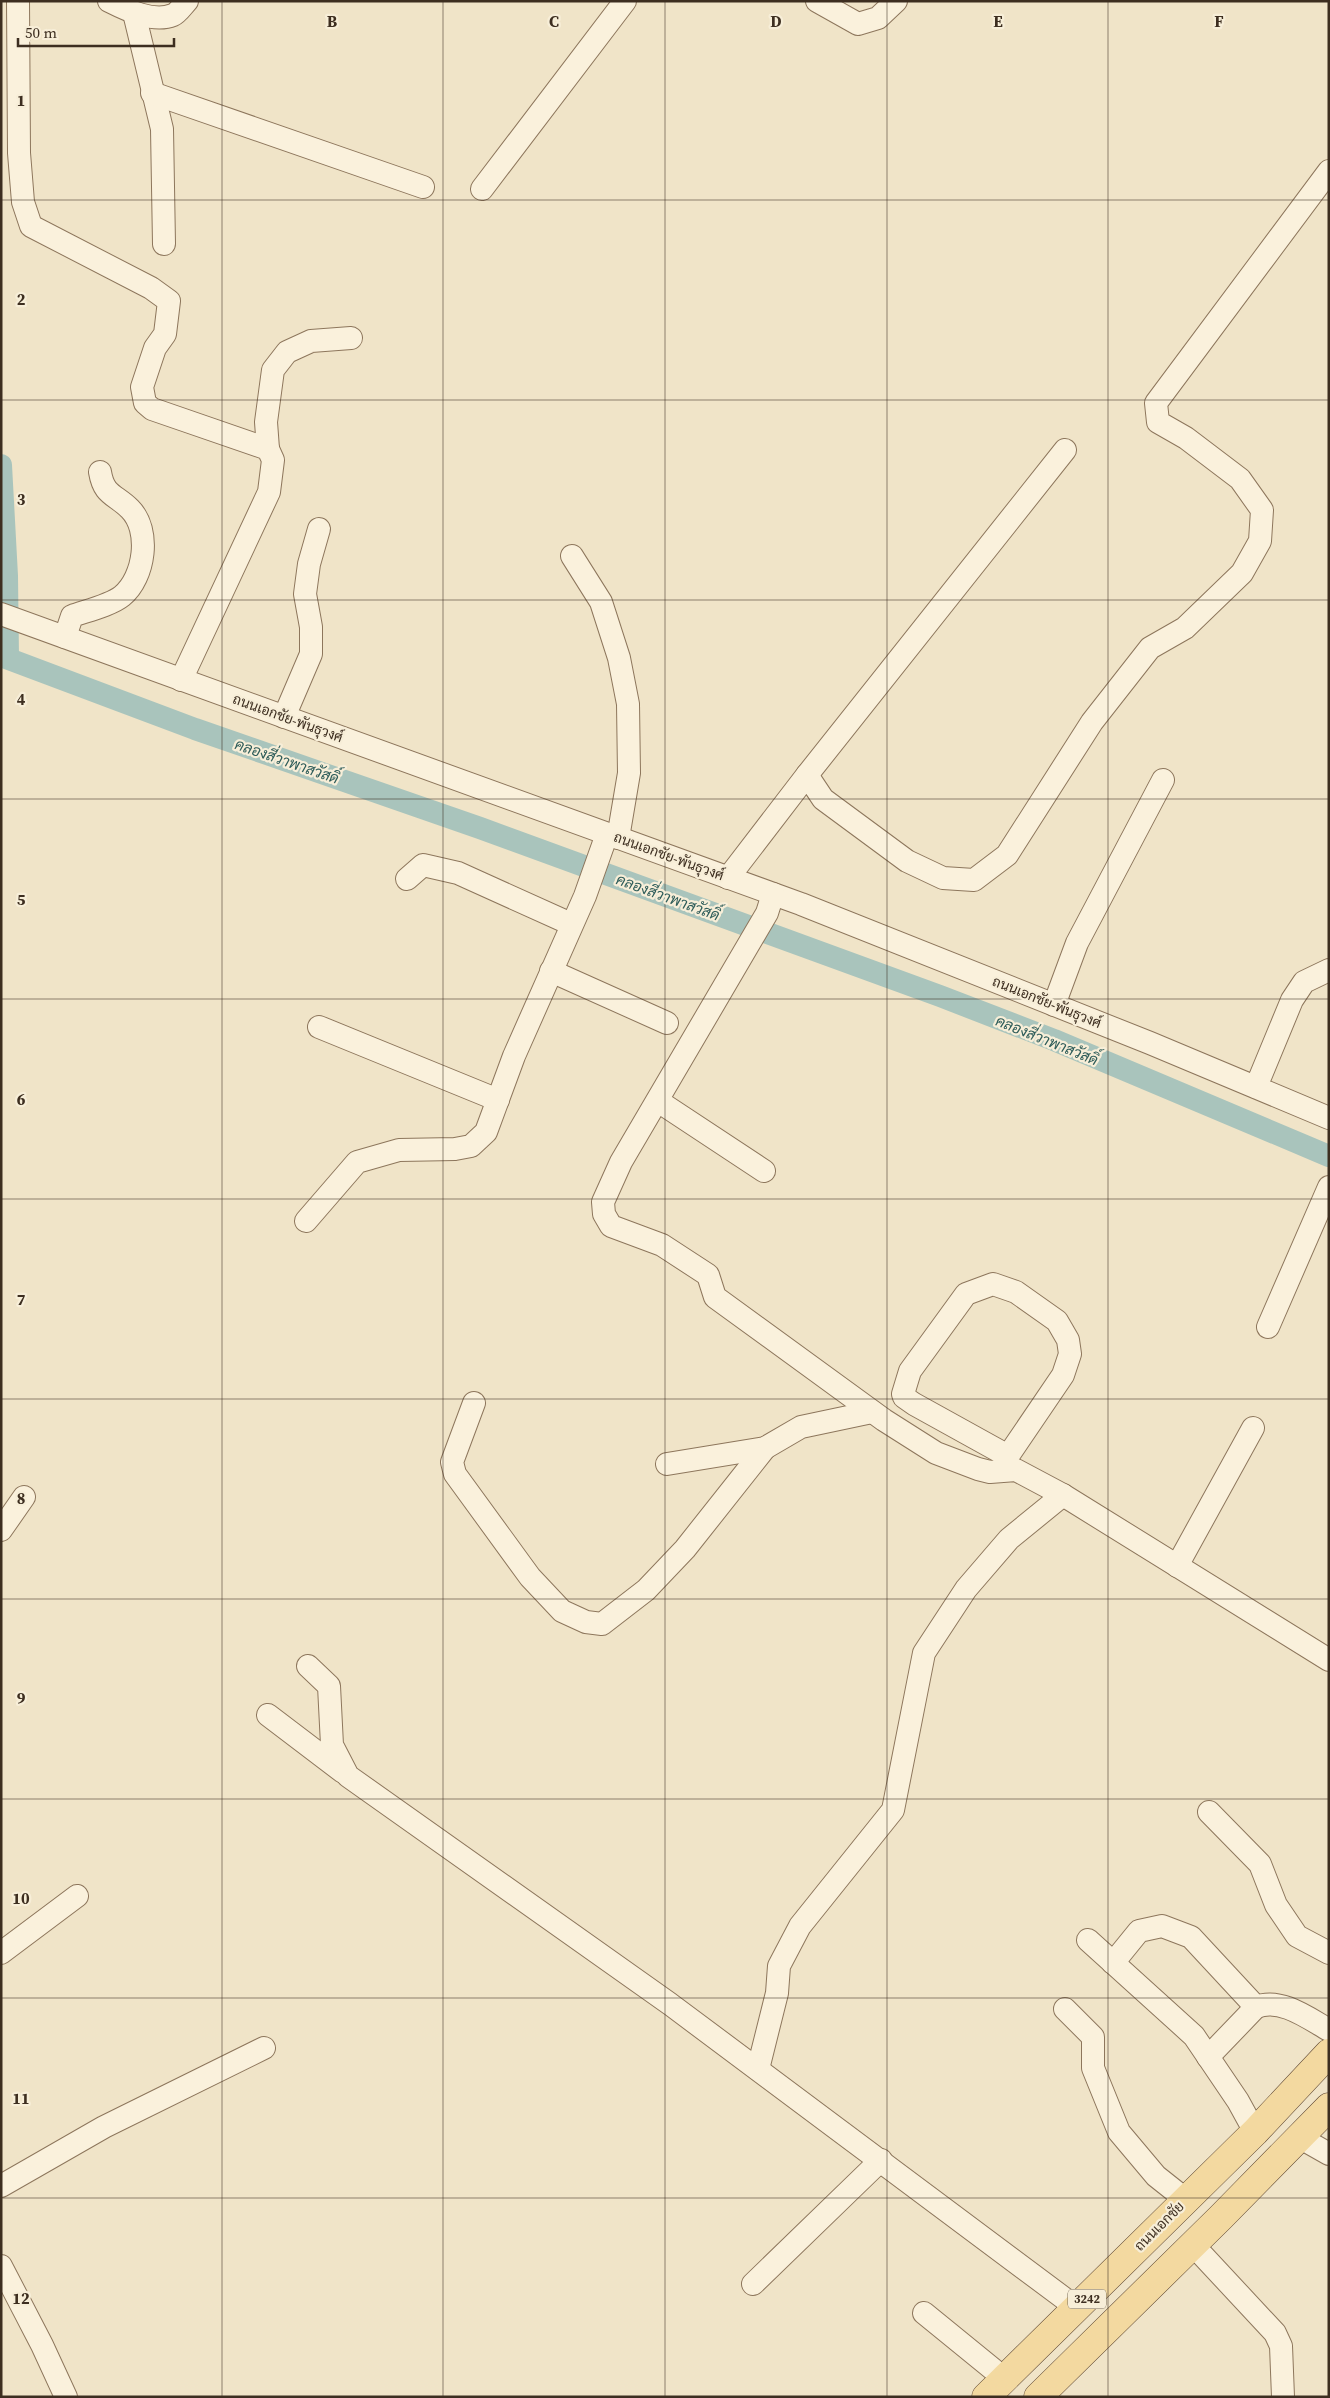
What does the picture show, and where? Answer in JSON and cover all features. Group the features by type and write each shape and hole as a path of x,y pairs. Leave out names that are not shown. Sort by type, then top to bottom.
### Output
{"main road":[{"name":"ถนนเอกชัย","path":"995,2388 1255,2132 1329,2053"},
{"name":"3242","path":"1038,2397 1193,2245 1329,2106"}],"street":[{"path":"18,1 19,153 23,202 31,226 56,241 151,288 169,301 165,334 155,348 142,387 144,403 152,409 268,449"},
{"path":"110,1 134,13 159,16 175,14 187,1"},
{"path":"482,189 625,1"},
{"path":"817,1 858,24 878,18 896,1"},
{"path":"134,13 162,129 164,244"},
{"path":"152,93 423,186"},
{"path":"807,775 823,799 907,861 943,878 974,880 1007,855 1092,722 1150,648 1185,628 1242,573 1260,541 1262,510 1240,479 1186,438 1158,422 1156,403 1329,171"},
{"path":"182,680 269,492 273,460 268,449 266,422 273,370 287,352 311,341 351,338"},
{"path":"728,878 807,775 1065,450"},
{"path":"64,637 72,616 122,596 134,581 142,560 142,528 130,509 111,496 102,483 100,472"},
{"path":"284,717 311,654 311,627 305,594 308,564 319,529"},
{"path":"306,1221 357,1162 399,1150 455,1149 471,1146 486,1132 514,1056 585,896 598,855 613,836 628,774 628,704 619,658 601,602 572,556"},
{"name":"ถนนเอกชัย-พันธุวงศ์","path":"1,614 728,878 770,904 1059,1007 1329,1118"},
{"path":"1059,1007 1077,943 1163,780"},
{"path":"1059,1007 1154,829"},
{"path":"407,879 423,865 458,873 571,924"},
{"path":"770,904 751,942 687,1047 658,1101 621,1162 603,1202 604,1214 611,1226 662,1245 708,1275 715,1297 872,1412 936,1453 990,1472 1005,1463 1063,1375 1070,1354 1068,1340 1057,1321 1016,1292 993,1284 966,1294 910,1371 903,1394 904,1397 914,1404 1005,1463 1016,1470 1063,1495 1329,1660"},
{"path":"1256,1087 1292,1000 1304,982 1329,970"},
{"path":"551,971 668,1023"},
{"path":"319,1027 498,1100"},
{"path":"658,1101 764,1171"},
{"path":"1268,1327 1329,1187"},
{"path":"474,1403 452,1462 455,1474 530,1577 562,1611 586,1622 602,1624 646,1590 685,1549 765,1448"},
{"path":"667,1464 765,1448 801,1427 872,1412"},
{"path":"1177,1566 1253,1428"},
{"path":"758,2069 777,1993 779,1966 796,1934 893,1810 924,1653 966,1590 1009,1538 1063,1495"},
{"path":"1,1530 24,1497"},
{"path":"308,1666 329,1686 332,1745 348,1776"},
{"path":"268,1715 348,1776 758,2069 1077,2308"},
{"path":"1209,1812 1260,1864 1276,1906 1297,1936 1329,1953"},
{"path":"1,1953 77,1896"},
{"path":"1113,1963 1139,1932 1162,1926 1192,1937 1256,2007"},
{"path":"1088,1940 1194,2036 1238,2100 1255,2132"},
{"path":"1208,2056 1256,2007 1265,2004 1275,2004 1304,2016 1329,2030"},
{"path":"1065,2009 1093,2037 1093,2068 1119,2132 1156,2176 1185,2199"},
{"path":"1,2186 104,2127 264,2048"},
{"path":"1299,2137 1329,2154"},
{"path":"753,2284 881,2160"},
{"path":"1193,2245 1275,2333 1281,2346 1283,2397"},
{"path":"1,2266 10,2303 66,2397"},
{"path":"924,2313 995,2388"}],"waterway":[{"path":"1,465 7,576 8,658"},
{"name":"คลองสี่วาพาสวัสดิ์","path":"1,656 195,729 480,828 940,996 1054,1040 1329,1156"}]}
